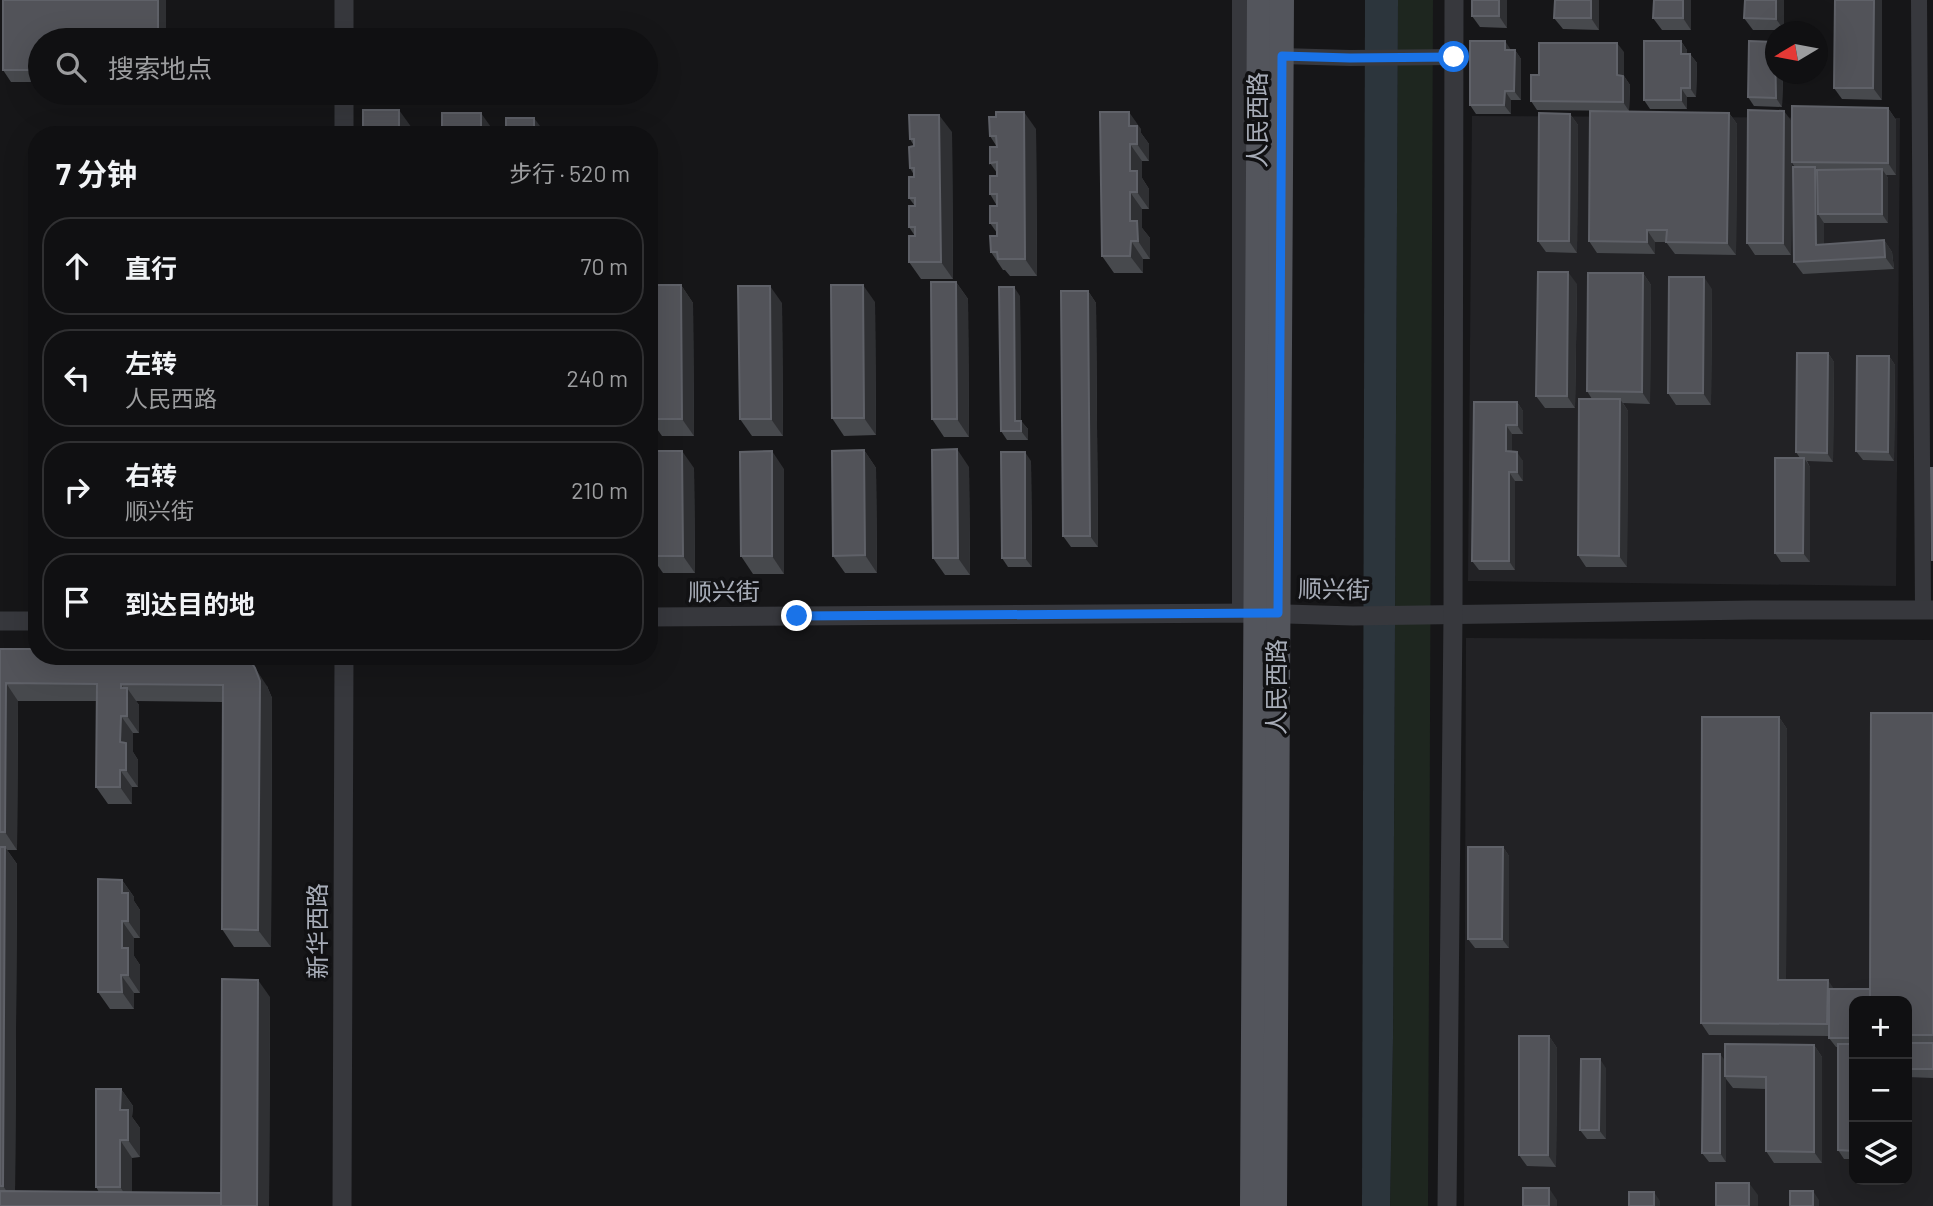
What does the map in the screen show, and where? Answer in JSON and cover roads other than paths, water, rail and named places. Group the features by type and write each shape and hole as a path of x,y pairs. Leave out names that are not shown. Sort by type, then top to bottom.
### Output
{"main road":[{"name":"人民西路","path":"1252,1206 1258,613 1259,0"},
{"name":"人民西路","path":"1275,1206 1258,613 1282,56 1282,0"}],"street":[{"path":"344,0 344,28"},
{"path":"1240,0 1258,613"},
{"path":"1447,1206 1453,615 1454,0"},
{"path":"1919,0 1928,610"},
{"path":"1282,56 1454,57"},
{"path":"344,105 344,126"},
{"name":"顺兴街","path":"658,617 1258,613 1401,616 1928,610"},
{"path":"0,621 28,621"},
{"name":"新华西路","path":"342,1206 344,665"}]}
